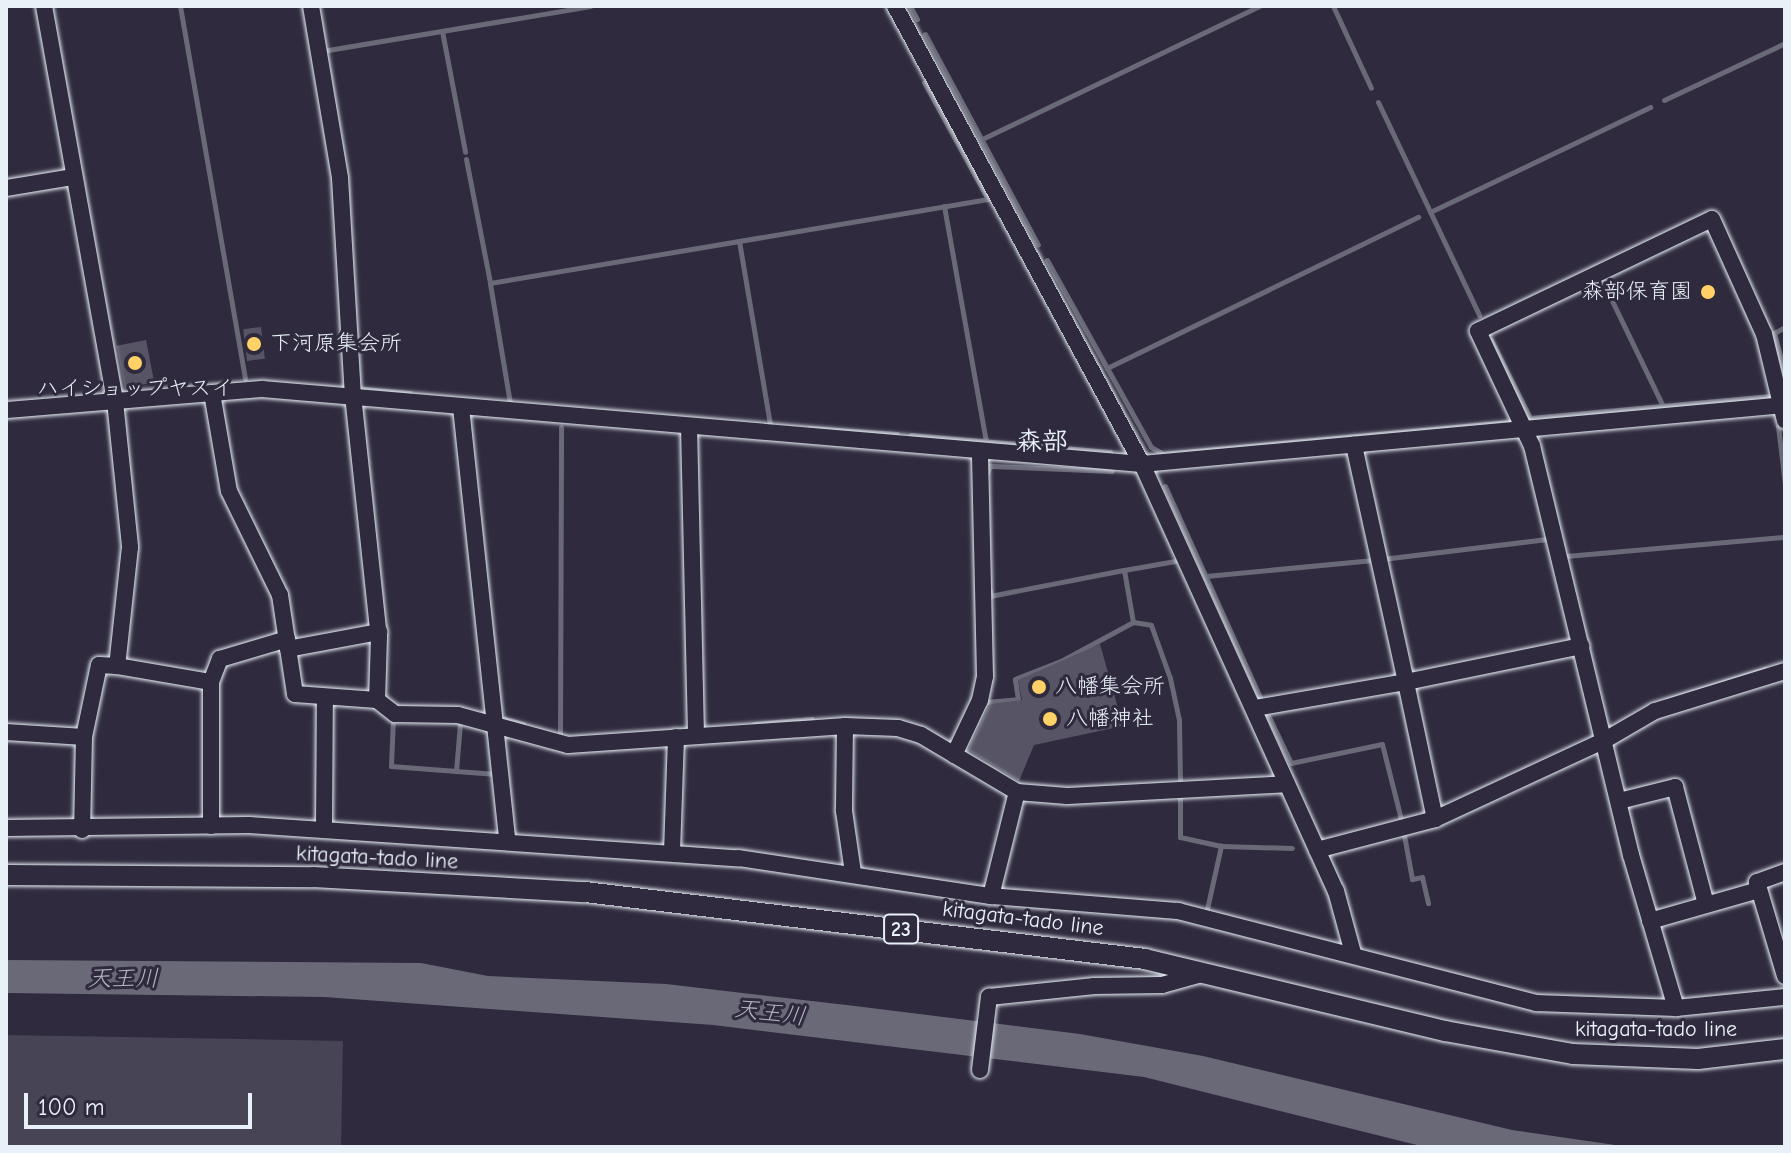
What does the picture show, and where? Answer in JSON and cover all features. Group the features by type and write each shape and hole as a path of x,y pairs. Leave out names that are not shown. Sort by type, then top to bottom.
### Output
{"main road":[{"name":"kitagata-tado line","path":"6,875 313,877 585,892 1063,948 1202,974 1460,1034 1573,1054 1698,1059 1785,1049"}],"street":[{"path":"44,6 115,401 130,547 117,666"},
{"path":"311,6 340,178 353,395 379,632 377,700"},
{"path":"895,6 1142,464 1336,891 1353,953"},
{"path":"6,188 73,177"},
{"path":"6,410 262,389 1142,464 1526,430 1784,411 1764,334 1712,219 1478,331 1526,430 1650,921 1676,1008"},
{"path":"212,393 229,491 280,595 295,694 325,700 377,700 395,714 458,715 568,745 845,726 898,728 954,755 1017,792 1067,796 1287,784"},
{"path":"461,407 507,839"},
{"path":"689,426 696,735"},
{"path":"1354,445 1435,819"},
{"path":"954,755 980,700 985,676 980,451"},
{"path":"211,826 211,682 220,659 288,644 379,632"},
{"path":"1255,708 1406,682 1581,646"},
{"path":"82,830 84,737 99,665 211,682"},
{"path":"1317,850 1435,819 1605,740 1655,711 1785,671"},
{"path":"324,828 325,700"},
{"path":"845,726 844,811 853,873"},
{"path":"6,732 84,737"},
{"path":"672,852 676,737"},
{"path":"1619,801 1675,787 1706,904"},
{"path":"991,896 1017,792"},
{"path":"6,828 324,828 672,852 853,873 991,896 1178,911 1353,953 1536,1003 1676,1008 1785,997"},
{"path":"1785,872 1757,882 1785,976"},
{"path":"1650,921 1759,890"},
{"path":"980,1070 989,997 1094,986 1162,985 1202,974"}],"shaded area":[{"path":"6,1035 343,1041 341,1147 6,1147"}],"water":[{"name":"天王川","path":"6,960 421,963 488,976 666,984 1080,1034 1203,1056 1512,1130 1629,1147 1425,1147 1144,1077 713,1025 324,997 6,993"}],"building":[{"name":"下河原集会所","path":"261,327 265,359 247,361 243,329"},
{"name":"ハイショップヤスイ","path":"146,340 154,382 125,388 117,346"},
{"name":"八幡神社","path":"1100,644 1123,726 1034,745 1019,781 968,750 990,704 1022,700 1018,680"}],"waterway":[{"path":"180,6 245,378"},
{"path":"328,50 590,6"},
{"path":"910,6 917,19"},
{"path":"982,139 1259,6"},
{"path":"1333,6 1371,88"},
{"path":"442,31 465,152"},
{"path":"925,34 1038,245"},
{"path":"1664,100 1785,43"},
{"path":"510,403 490,283 988,199 924,82"},
{"path":"1378,102 1479,315"},
{"path":"1430,212 1650,107"},
{"path":"466,159 490,283"},
{"path":"944,206 986,442"},
{"path":"1107,368 1418,217"},
{"path":"739,241 770,425"},
{"path":"1047,260 1151,447 1163,454 1516,421"},
{"path":"1601,278 1663,406"},
{"path":"1785,327 1774,333 1785,374"},
{"path":"1491,340 1530,418 1771,396"},
{"path":"365,389 410,393"},
{"path":"1778,426 1785,485"},
{"path":"560,735 561,427"},
{"path":"809,428 897,434"},
{"path":"911,435 1110,452"},
{"path":"987,473 990,466 1112,471"},
{"path":"1165,486 1261,700"},
{"path":"1566,556 1785,537"},
{"path":"1382,559 1547,539"},
{"path":"1206,576 1373,560"},
{"path":"1124,570 1175,561"},
{"path":"990,591 990,596 1124,570 1133,622 1151,625 1170,678 1179,720 1180,786"},
{"path":"986,702 1018,699 1015,679 1061,661 1133,622"},
{"path":"1667,700 1765,669"},
{"path":"1269,717 1291,763 1382,744 1402,823"},
{"path":"393,718 391,766 496,774"},
{"path":"505,719 523,724"},
{"path":"754,724 812,719"},
{"path":"456,771 460,723"},
{"path":"1180,797 1180,837 1221,846 1292,848"},
{"path":"1404,835 1412,879 1422,877 1428,903"},
{"path":"1207,909 1221,846"}],"place":[{"name":"森部保育園","path":"1708,292"},
{"name":"下河原集会所","path":"254,344"},
{"name":"ハイショップヤスイ","path":"135,363"},
{"name":"八幡集会所","path":"1039,687"},
{"name":"八幡神社","path":"1050,719"}],"district":[{"name":"森部","path":"1042,443"}]}
